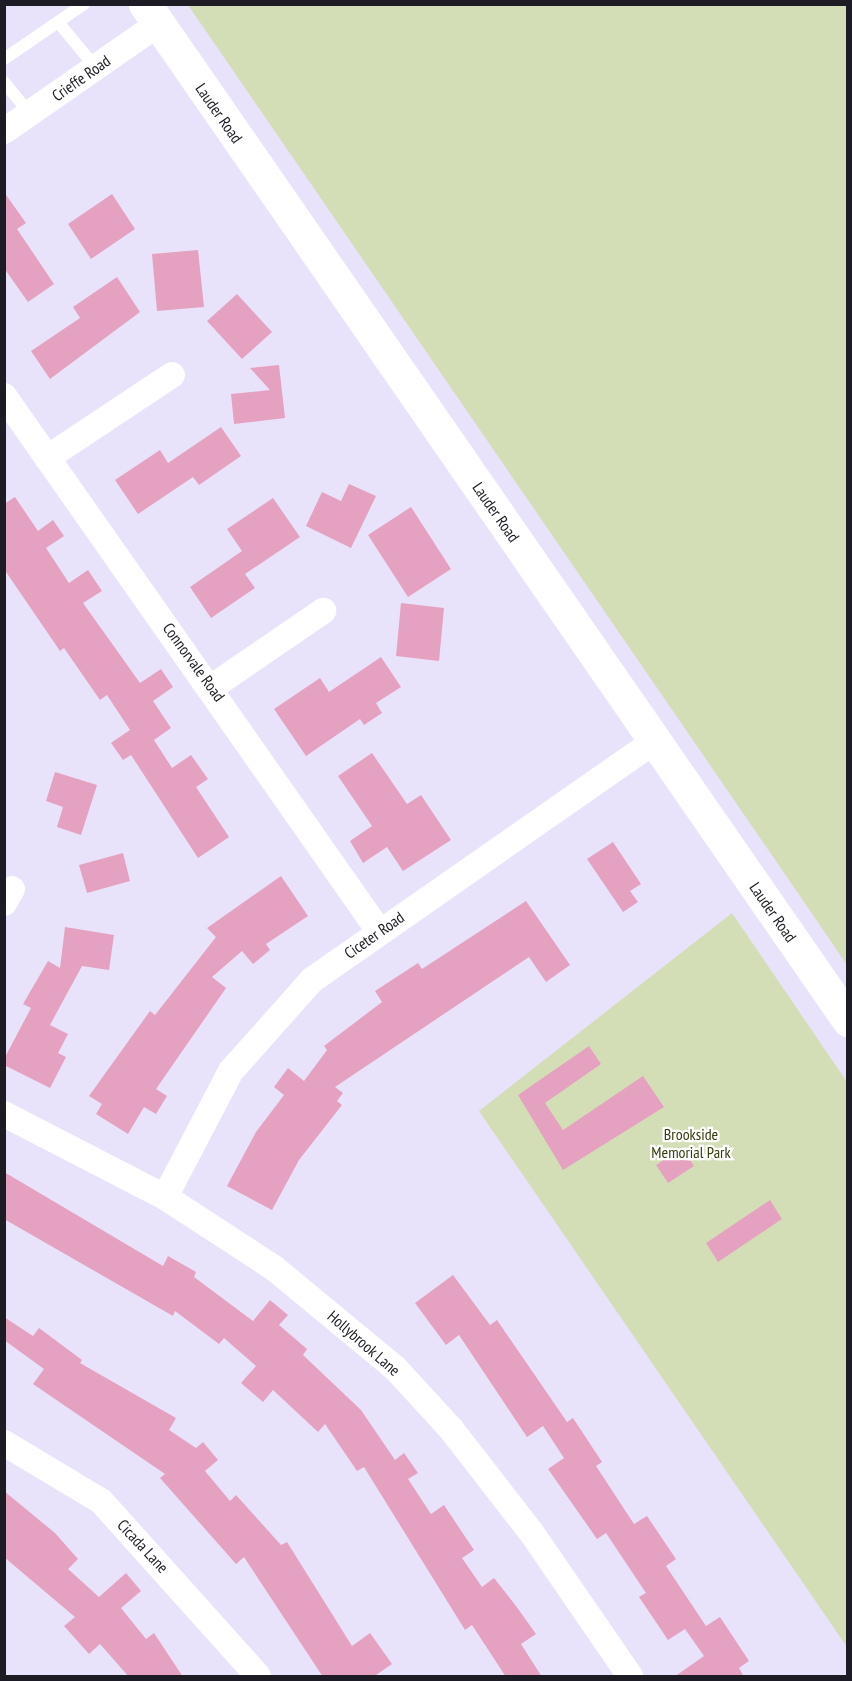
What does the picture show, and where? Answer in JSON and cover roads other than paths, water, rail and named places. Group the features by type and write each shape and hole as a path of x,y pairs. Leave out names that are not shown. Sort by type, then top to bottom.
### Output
{"main road":[{"name":"Lauder Road","path":"151,14 848,1020"}],"street":[{"name":"Crieffe Road","path":"4,131 96,69 151,14"},
{"path":"47,458 172,375"},
{"name":"Connorvale Road","path":"4,396 212,687 379,931"},
{"path":"212,687 324,611"},
{"name":"Ciceter Road","path":"165,1197 231,1071 312,980 379,931 655,741"},
{"name":"Hollybrook Lane","path":"4,1114 165,1197 274,1268 395,1368 451,1429 531,1532 630,1677"},
{"name":"Cicada Lane","path":"4,1443 101,1501 258,1677"}],"lane":[{"path":"4,59 84,4"},
{"path":"58,22 96,69"},
{"path":"4,82 30,114"}],"park label":[{"name":"Brookside Memorial Park","path":"691,1143"}]}
